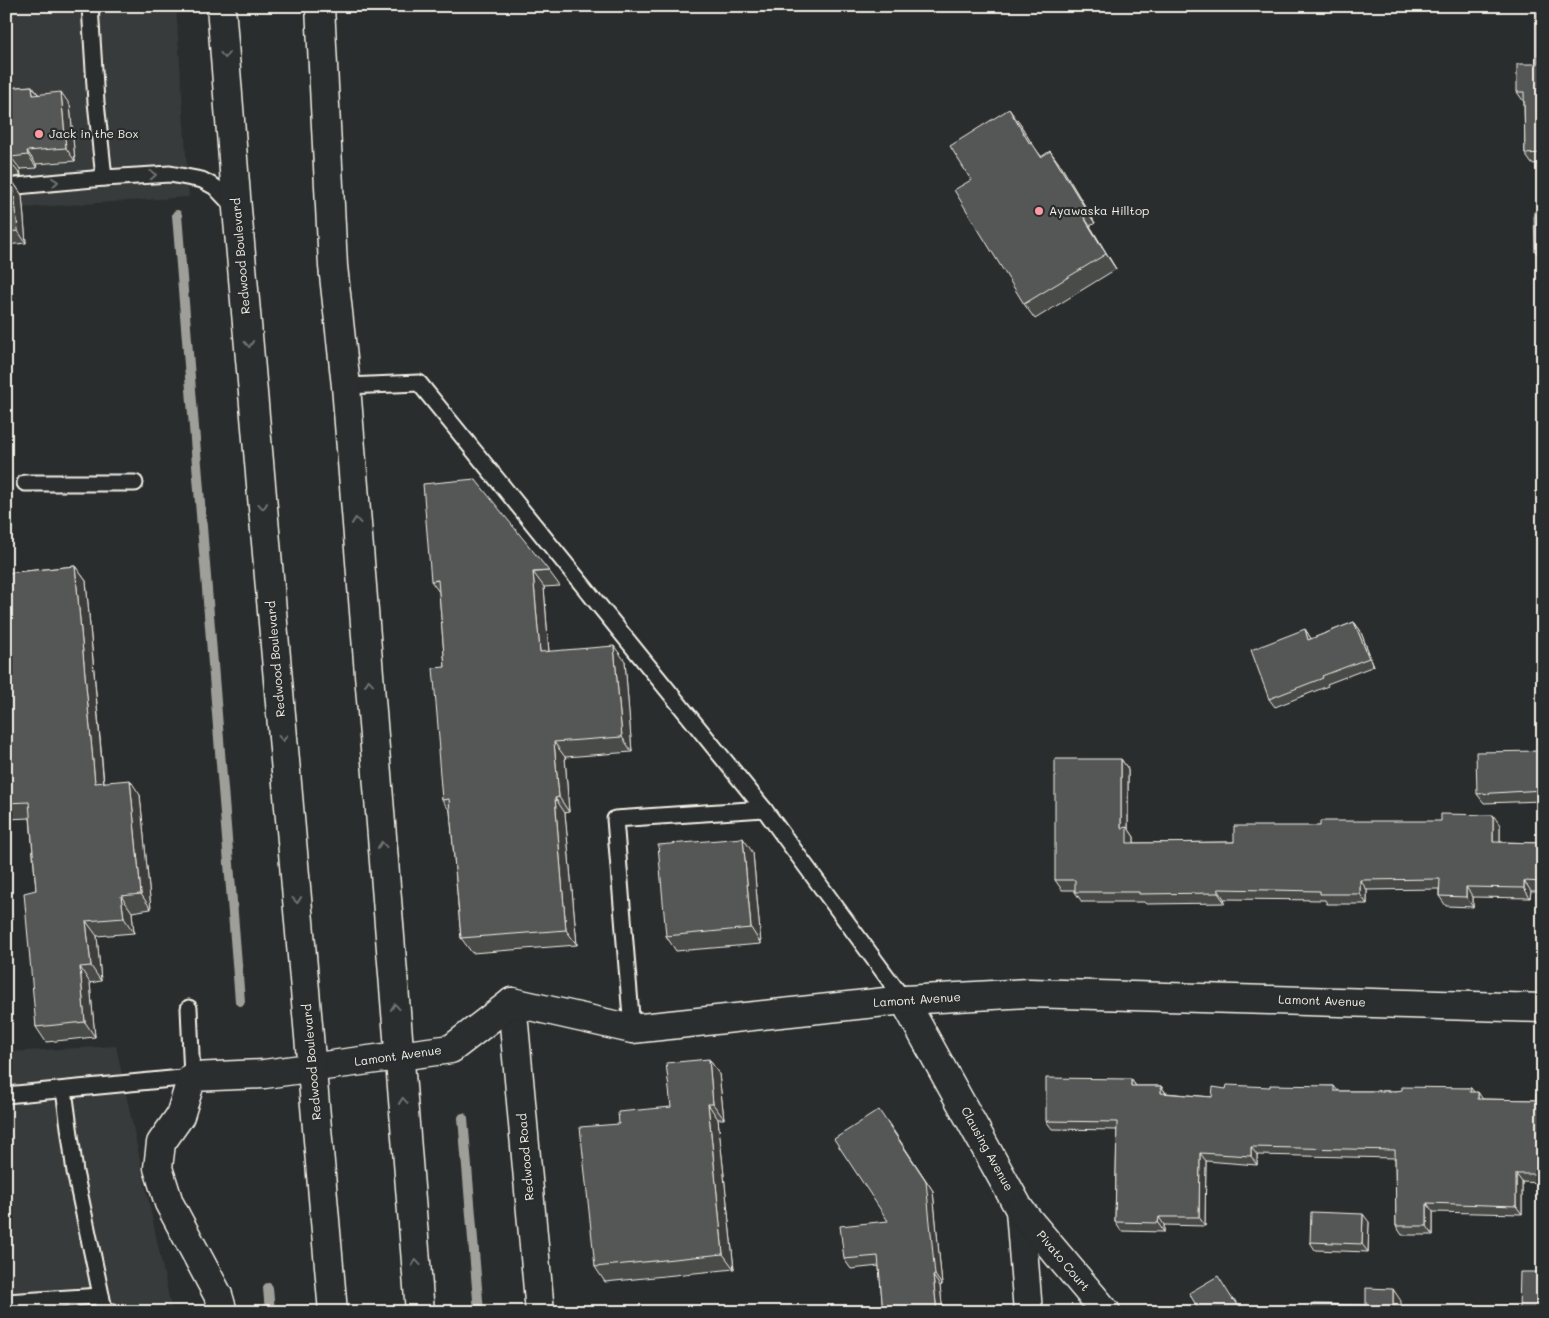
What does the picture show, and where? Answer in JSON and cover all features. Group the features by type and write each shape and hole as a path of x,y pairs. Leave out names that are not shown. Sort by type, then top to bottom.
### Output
{"main road":[{"name":"Redwood Boulevard","path":"221,6 236,209 332,1312"},
{"path":"320,6 333,266 346,386 420,1312"},
{"name":"Lamont Avenue","path":"192,1077 264,1074 451,1048 512,1002 632,1029 904,1000 1028,993 1543,1008"},
{"name":"Clausing Avenue","path":"904,1000 1020,1210 1028,1312"},
{"name":"Redwood Road","path":"512,1002 540,1312"},
{"path":"192,1077 180,1116 161,1143 158,1168 169,1203 218,1295 223,1312"},
{"name":"Pivato Court","path":"1020,1210 1106,1312"}],"lane":[{"path":"90,6 104,178"},
{"path":"6,187 170,174 202,180 215,187 236,209"},
{"path":"346,386 419,383 764,809 904,1000"},
{"path":"25,484 135,483"},
{"path":"632,1029 615,819 764,809"},
{"path":"6,1095 192,1077 189,1008"},
{"path":"64,1090 75,1172 101,1296 104,1309 113,1312"},
{"path":"6,1302 101,1296"}],"shaded area":[{"path":"6,6 176,6 189,197 6,209"},
{"path":"116,1046 172,1312 6,1312 6,1052"}],"building":[{"path":"1538,6 1543,6 1543,153 1525,154 1524,92 1517,92 1517,64 1538,64"},
{"name":"Jack in the Box","path":"32,86 33,95 61,92 66,148 27,151 28,155 11,157 12,164 6,164 6,88"},
{"path":"1009,109 1030,144 1032,143 1041,157 1050,151 1085,208 1080,211 1106,254 1024,304 954,190 971,180 950,146"},
{"path":"13,182 18,231 6,232 6,183"},
{"path":"1534,212 1543,212 1543,251 1535,251"},
{"path":"475,479 549,571 533,572 540,652 614,646 622,737 554,742 559,797 555,798 566,930 461,938 449,799 442,800 433,668 445,667 438,580 431,581 423,484"},
{"path":"75,566 95,783 130,780 141,894 121,896 124,918 86,921 91,966 80,967 85,1022 36,1027 24,893 36,890 29,802 6,803 6,573"},
{"path":"1354,622 1369,658 1269,699 1251,650 1305,629 1308,640"},
{"path":"1543,751 1543,790 1477,794 1476,752"},
{"path":"1055,759 1121,759 1121,828 1127,827 1127,843 1234,842 1234,826 1320,826 1320,821 1441,821 1441,814 1493,815 1493,842 1543,843 1543,882 1524,881 1524,888 1466,887 1466,897 1439,896 1440,879 1360,880 1360,894 1320,894 1320,891 1218,889 1218,893 1139,894 1139,892 1075,892 1075,880 1055,880"},
{"path":"743,838 751,928 666,936 658,845"},
{"path":"709,1059 713,1104 708,1104 723,1254 595,1267 580,1127 619,1124 618,1112 671,1107 666,1063"},
{"path":"1046,1078 1131,1079 1131,1086 1161,1086 1161,1093 1212,1097 1213,1087 1226,1089 1227,1085 1270,1087 1270,1085 1334,1086 1334,1091 1396,1091 1402,1090 1402,1087 1471,1088 1470,1092 1478,1092 1478,1099 1536,1100 1536,1094 1543,1094 1543,1174 1516,1174 1516,1206 1427,1203 1427,1226 1396,1226 1395,1150 1251,1147 1251,1156 1200,1153 1199,1217 1159,1217 1158,1223 1115,1222 1117,1122 1046,1121"},
{"path":"879,1110 926,1181 937,1312 883,1312 878,1256 844,1259 840,1226 888,1221 834,1139"},
{"path":"1311,1212 1363,1214 1362,1244 1310,1242"},
{"path":"1520,1272 1543,1272 1543,1312 1311,1312 1311,1304 1366,1305 1366,1288 1393,1289 1393,1306 1519,1309"},
{"path":"1218,1276 1242,1312 1200,1312 1189,1293"}],"waterway":[{"path":"177,215 240,1001"},
{"path":"463,1118 479,1312"},
{"path":"268,1288 270,1312"}],"place":[{"name":"Jack in the Box","path":"39,134"},
{"name":"Ayawaska Hilltop","path":"1039,211"}]}
